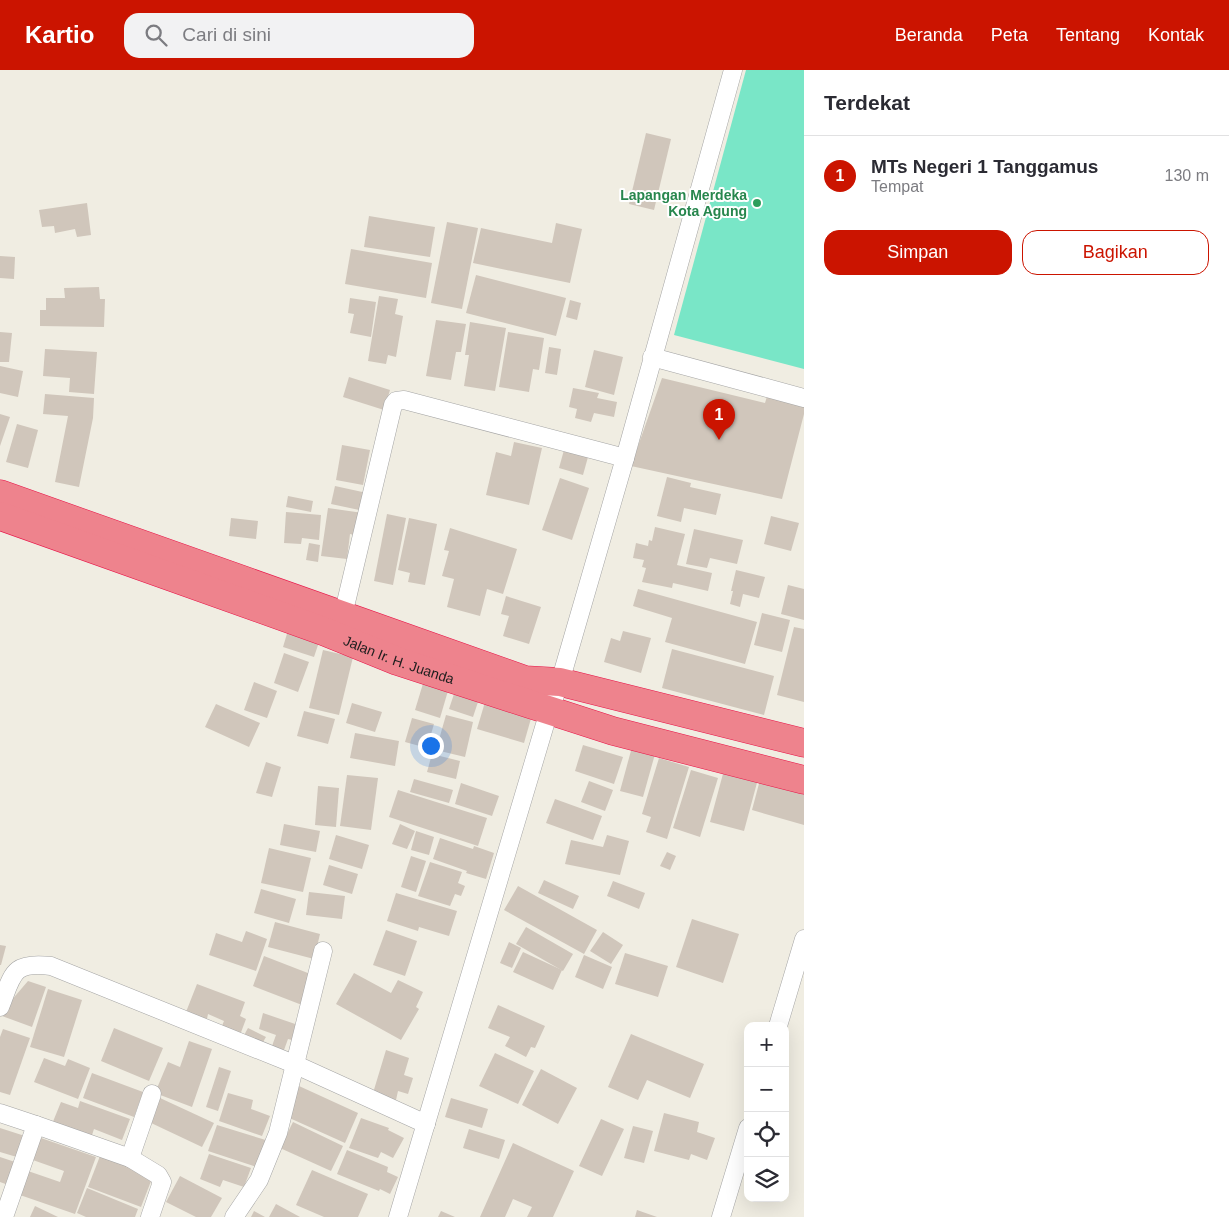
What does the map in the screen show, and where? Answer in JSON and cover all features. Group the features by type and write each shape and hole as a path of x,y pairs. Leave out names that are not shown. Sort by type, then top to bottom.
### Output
{"highway":[{"name":"Jalan Ir. H. Juanda","path":"0,494 525,680 560,682 804,743"},
{"name":"Jalan Ir. H. Juanda","path":"0,516 324,631 397,661 549,711 613,731 804,780"}],"street":[{"path":"398,1217 626,458 652,357 733,70"},
{"path":"652,357 804,398"},
{"path":"343,616 393,405 396,401 404,400 626,458"},
{"path":"779,1022 804,939"},
{"path":"234,1217 259,1180 278,1133 323,951"},
{"path":"0,1007 14,974 22,966 35,964 50,966 294,1064 426,1124"},
{"path":"130,1158 152,1094"},
{"path":"0,1113 130,1158 158,1175 162,1182 150,1217"},
{"path":"4,1217 36,1124"},
{"path":"721,1217 744,1141"}],"green space":[{"name":"Lapangan Merdeka Kota Agung","path":"746,70 804,70 804,369 674,335"}],"building":[{"path":"646,133 671,139 654,210 629,204"},
{"path":"87,203 91,235 77,237 75,229 55,233 54,226 42,227 39,210"},
{"path":"369,216 435,227 430,257 364,247"},
{"path":"447,222 478,228 462,309 431,303"},
{"path":"556,223 582,229 570,283 473,263 481,228 552,243"},
{"path":"351,249 432,263 426,298 345,284"},
{"path":"0,256 15,257 14,279 0,278"},
{"path":"476,275 566,298 556,336 466,313"},
{"path":"99,287 100,299 105,299 104,327 40,326 40,310 46,310 46,298 65,298 64,288"},
{"path":"379,296 398,299 395,314 403,316 396,357 388,355 386,364 368,361"},
{"path":"350,298 376,302 371,337 350,333 354,314 348,313"},
{"path":"570,300 581,303 577,320 566,317"},
{"path":"436,320 466,324 461,352 456,352 451,380 426,376"},
{"path":"470,322 506,328 495,391 464,386 469,355 465,355"},
{"path":"0,332 12,333 9,362 0,362"},
{"path":"508,332 544,338 539,370 533,369 529,392 499,387"},
{"path":"549,347 561,349 557,375 545,373"},
{"path":"45,349 97,352 94,394 69,392 70,378 43,376"},
{"path":"594,350 623,357 614,395 585,387"},
{"path":"0,366 23,371 18,397 0,393"},
{"path":"349,377 390,390 384,410 343,397"},
{"path":"662,378 765,403 768,393 804,405 804,414 782,499 631,466"},
{"path":"573,388 599,393 597,398 617,402 614,417 594,413 591,422 575,418 577,409 569,407"},
{"path":"45,394 94,398 93,418 79,487 55,482 68,416 43,414"},
{"path":"0,414 10,417 0,446"},
{"path":"17,424 38,430 28,468 6,462"},
{"path":"514,442 542,448 529,505 486,495 496,452 511,456"},
{"path":"342,445 370,450 363,485 336,480"},
{"path":"564,450 588,457 583,475 559,468"},
{"path":"667,477 691,483 690,487 721,494 716,515 684,508 681,522 657,516"},
{"path":"560,478 589,488 572,540 542,530"},
{"path":"335,486 367,493 364,511 331,504"},
{"path":"288,496 313,501 311,512 286,507"},
{"path":"328,508 363,513 359,536 350,534 347,559 321,556"},
{"path":"286,512 321,515 319,540 302,538 301,544 284,543"},
{"path":"387,514 406,518 393,585 374,581"},
{"path":"771,516 799,523 791,551 764,544"},
{"path":"231,518 258,521 256,539 229,536"},
{"path":"409,518 437,524 425,585 408,582 410,573 398,570"},
{"path":"655,527 685,534 677,565 712,573 708,591 673,583 672,588 642,582 646,568 642,567 644,560 633,558 636,543 648,546 649,540 652,541"},
{"path":"450,528 517,549 503,594 487,589 480,616 447,607 454,579 442,576 449,551 444,550"},
{"path":"694,529 743,540 737,564 710,558 707,568 686,564"},
{"path":"309,543 320,545 318,562 306,560"},
{"path":"736,570 765,577 759,598 743,594 740,607 730,604"},
{"path":"788,585 804,589 804,620 781,614"},
{"path":"638,589 757,622 745,664 665,642 672,618 633,606"},
{"path":"506,596 541,607 529,644 503,636 509,616 501,614"},
{"path":"762,613 790,620 782,652 754,645"},
{"path":"289,627 321,636 314,657 283,647"},
{"path":"794,627 804,629 804,702 777,695"},
{"path":"623,631 651,638 641,673 604,662 611,638 620,641"},
{"path":"672,649 774,676 764,715 662,688"},
{"path":"323,650 353,657 339,715 309,708"},
{"path":"284,653 309,662 298,692 274,683"},
{"path":"425,677 450,684 440,718 415,710"},
{"path":"254,682 277,691 267,718 244,710"},
{"path":"455,691 479,699 473,717 449,709"},
{"path":"485,702 532,715 524,743 477,729"},
{"path":"352,703 382,712 375,732 346,723"},
{"path":"216,704 260,723 249,747 205,727"},
{"path":"304,711 335,719 328,744 297,736"},
{"path":"446,715 473,722 465,757 436,750"},
{"path":"412,718 434,724 427,748 405,742"},
{"path":"355,733 399,741 395,766 350,758"},
{"path":"583,745 623,757 614,784 575,771"},
{"path":"632,747 655,754 643,797 620,791"},
{"path":"432,754 460,761 456,779 427,772"},
{"path":"659,758 689,767 667,839 646,832 651,817 642,814"},
{"path":"266,762 281,767 272,797 256,793"},
{"path":"691,770 718,778 700,837 673,828"},
{"path":"724,770 758,779 744,831 710,822"},
{"path":"347,775 378,778 371,830 340,826"},
{"path":"761,776 804,788 804,825 752,810"},
{"path":"414,779 453,790 449,803 410,792"},
{"path":"589,781 613,790 605,811 581,802"},
{"path":"461,783 499,796 492,816 455,804"},
{"path":"318,786 339,788 336,827 315,825"},
{"path":"398,790 487,818 478,846 389,817"},
{"path":"555,799 602,816 593,840 546,823"},
{"path":"284,824 320,831 316,852 280,845"},
{"path":"400,824 415,831 407,849 392,844"},
{"path":"416,831 434,837 429,855 411,850"},
{"path":"336,835 369,845 362,869 329,859"},
{"path":"607,835 629,841 620,875 565,864 571,840 603,847"},
{"path":"440,838 473,849 474,846 494,853 486,879 433,859"},
{"path":"269,848 311,858 303,892 261,883"},
{"path":"667,852 676,856 670,870 660,866"},
{"path":"411,856 426,861 416,892 401,887"},
{"path":"430,862 462,872 458,883 465,886 461,896 455,894 450,906 418,896"},
{"path":"329,865 358,874 352,894 323,885"},
{"path":"544,880 579,896 573,909 538,893"},
{"path":"613,881 645,893 639,909 607,896"},
{"path":"518,886 597,930 584,954 504,910"},
{"path":"261,889 296,899 289,923 254,913"},
{"path":"309,892 345,896 342,919 306,915"},
{"path":"396,893 457,911 449,936 419,927 418,931 387,921"},
{"path":"692,919 739,934 723,983 676,967"},
{"path":"275,922 320,934 314,959 268,947"},
{"path":"526,927 573,954 563,971 516,944"},
{"path":"386,930 417,941 405,976 373,965"},
{"path":"246,931 267,939 256,971 209,955 216,933 242,942"},
{"path":"603,932 623,945 611,964 590,951"},
{"path":"509,942 521,948 512,968 500,963"},
{"path":"0,945 6,946 1,965 0,965"},
{"path":"523,952 562,970 553,990 513,972"},
{"path":"625,953 668,966 658,997 615,984"},
{"path":"584,955 612,967 603,989 575,977"},
{"path":"264,956 313,975 302,1005 253,986"},
{"path":"354,973 391,993 398,980 423,992 416,1007 419,1009 401,1040 336,1004"},
{"path":"28,981 46,987 32,1027 2,1016 4,1009"},
{"path":"197,984 245,1002 240,1016 246,1019 240,1035 221,1028 224,1021 208,1014 207,1019 186,1012"},
{"path":"48,989 82,1000 64,1057 30,1047"},
{"path":"498,1005 545,1026 535,1048 531,1047 526,1057 505,1046 510,1037 488,1028"},
{"path":"263,1013 301,1026 296,1041 288,1039 284,1050 272,1046 276,1035 259,1029"},
{"path":"114,1028 163,1048 149,1081 101,1061"},
{"path":"248,1028 266,1037 260,1047 243,1037"},
{"path":"3,1029 30,1038 10,1095 0,1092 0,1037"},
{"path":"631,1034 704,1064 690,1098 647,1080 638,1100 608,1087"},
{"path":"189,1041 212,1049 192,1107 155,1093 168,1062 180,1067"},
{"path":"386,1050 409,1058 404,1075 413,1078 408,1094 398,1091 396,1100 373,1093"},
{"path":"495,1053 534,1071 518,1104 479,1086"},
{"path":"44,1058 65,1066 68,1059 90,1068 78,1099 34,1082"},
{"path":"219,1067 231,1071 218,1111 206,1107"},
{"path":"541,1069 577,1088 558,1124 522,1105"},
{"path":"92,1073 143,1092 134,1117 83,1098"},
{"path":"299,1086 358,1113 345,1143 285,1116"},
{"path":"228,1093 253,1100 251,1109 270,1116 262,1136 219,1121"},
{"path":"160,1098 214,1123 202,1147 149,1122"},
{"path":"451,1098 488,1109 482,1128 445,1117"},
{"path":"80,1101 130,1119 122,1140 94,1129 91,1138 52,1124 61,1102 78,1108"},
{"path":"664,1113 699,1122 697,1132 715,1138 707,1160 691,1154 689,1160 654,1151"},
{"path":"361,1118 389,1128 388,1130 404,1138 393,1158 381,1152 378,1158 349,1148"},
{"path":"601,1119 624,1129 602,1176 579,1166"},
{"path":"293,1122 343,1146 331,1171 280,1148"},
{"path":"217,1125 269,1141 260,1168 208,1151"},
{"path":"633,1126 653,1131 644,1163 624,1158"},
{"path":"0,1128 28,1137 20,1158 0,1152"},
{"path":"469,1129 505,1140 499,1159 463,1148"},
{"path":"38,1137 96,1157 75,1214 20,1195 28,1171 60,1182 64,1171 30,1159"},
{"path":"513,1143 574,1171 553,1217 527,1217 532,1207 513,1199 505,1217 480,1217"},
{"path":"347,1150 388,1167 387,1172 398,1177 390,1194 337,1174"},
{"path":"209,1154 251,1168 244,1187 223,1180 220,1187 200,1179"},
{"path":"100,1156 153,1176 141,1207 88,1187"},
{"path":"0,1157 21,1164 14,1187 0,1182"},
{"path":"312,1170 368,1194 358,1217 324,1217 296,1205"},
{"path":"180,1176 222,1198 211,1217 196,1217 166,1202"},
{"path":"87,1188 138,1209 135,1217 86,1217 77,1213"},
{"path":"276,1204 300,1217 269,1217"},
{"path":"35,1206 58,1217 30,1217"},
{"path":"637,1210 657,1217 635,1217"},
{"path":"254,1211 265,1217 251,1217"},
{"path":"441,1211 455,1217 438,1217"}],"place":[{"name":"Lapangan Merdeka Kota Agung","path":"757,203"},
{"name":"MTs Negeri 1 Tanggamus","path":"719,440"}]}
